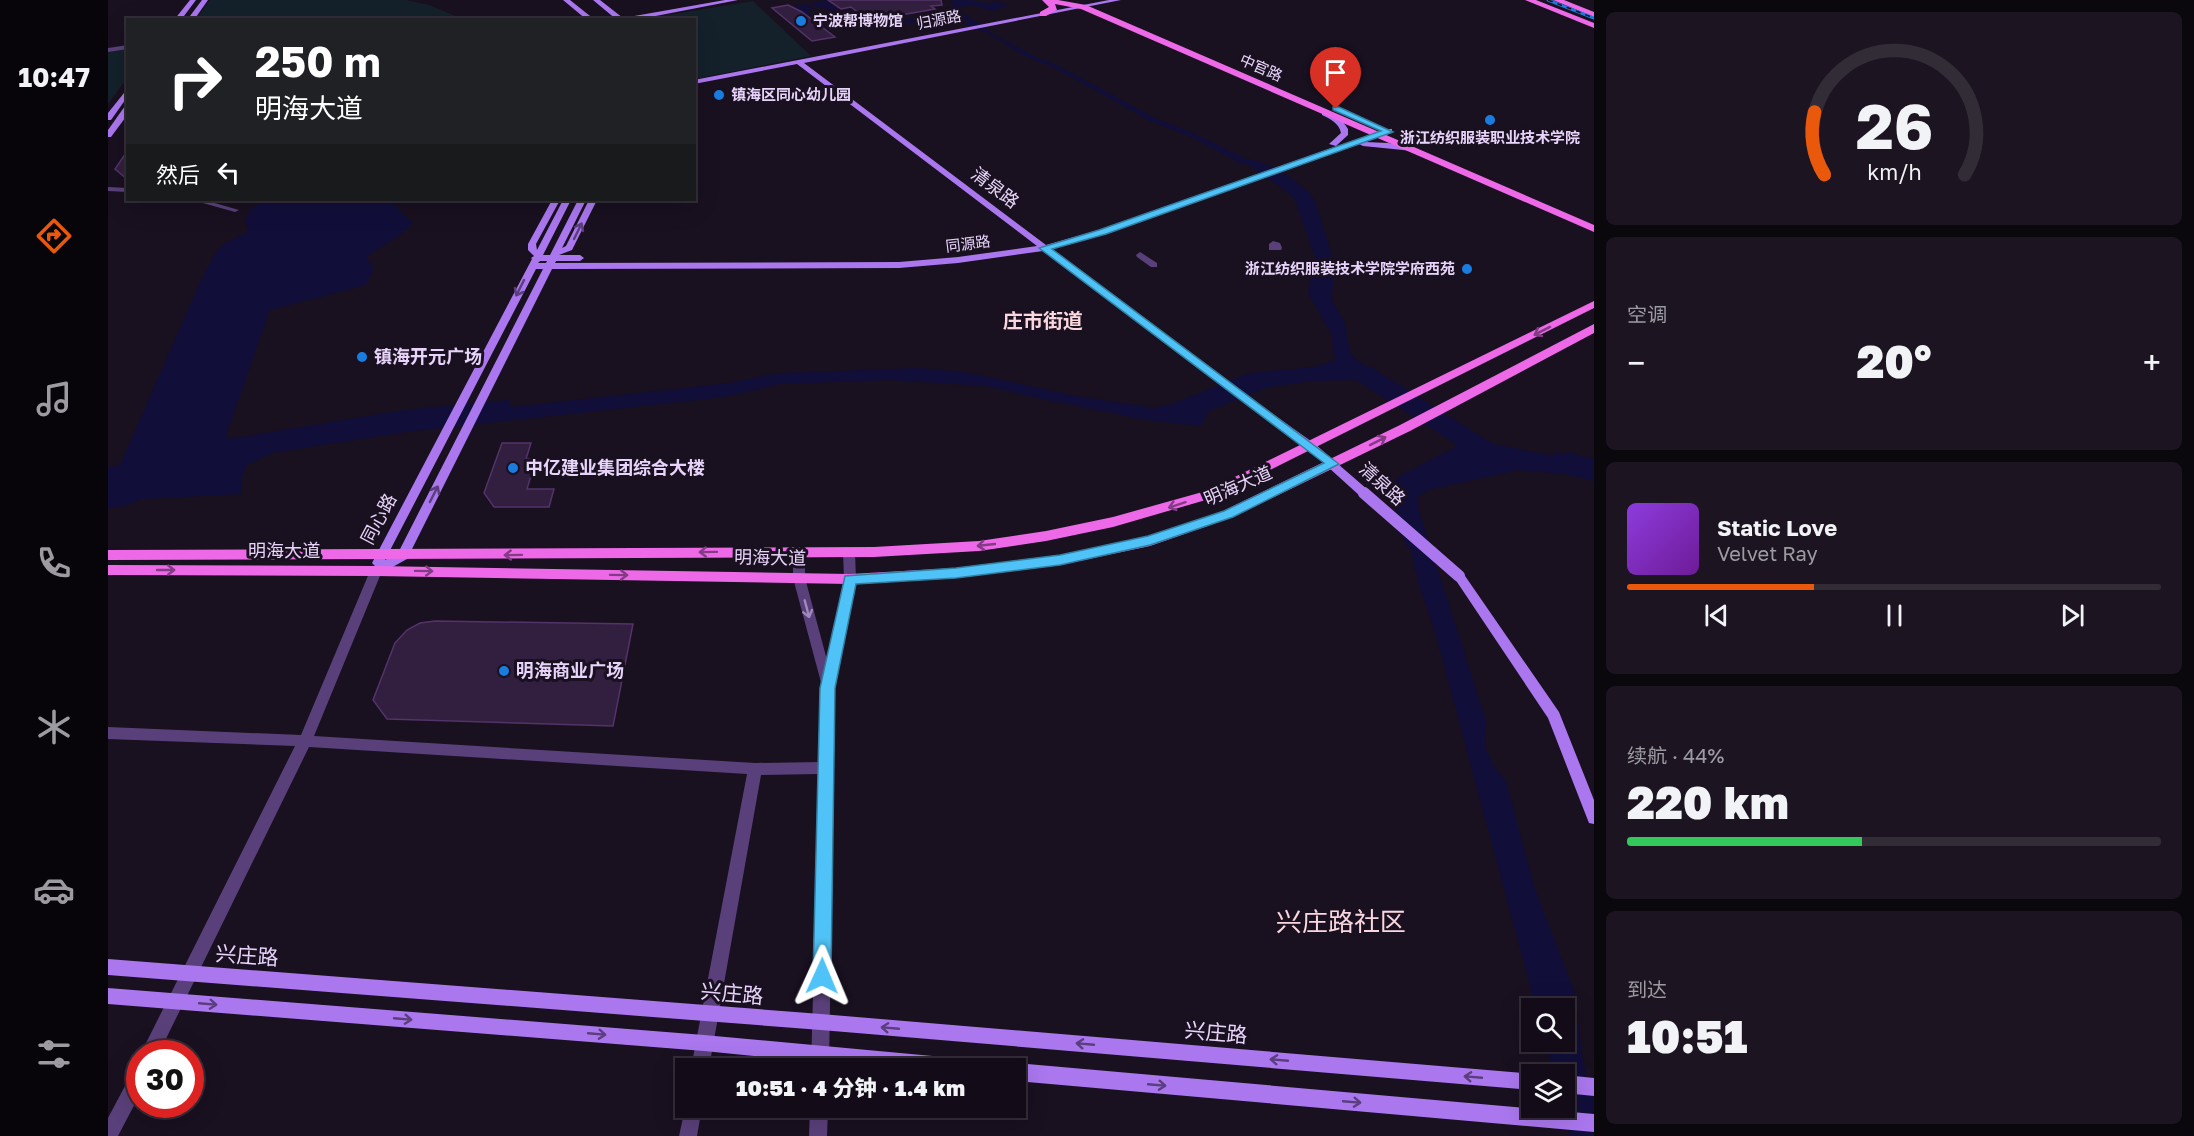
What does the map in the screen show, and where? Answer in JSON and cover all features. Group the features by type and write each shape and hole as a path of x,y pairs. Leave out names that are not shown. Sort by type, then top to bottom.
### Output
{"main road":[{"name":"中官路","path":"1046,0 1083,7 1324,112 1379,131 1410,149 1594,230"},
{"path":"1043,14 1054,8 1046,0"},
{"name":"中官路","path":"1071,0 1094,5 1379,131 1594,220"},
{"path":"1529,0 1594,26"},
{"path":"1557,0 1594,15"},
{"name":"明海大道","path":"108,570 377,563 403,556 945,549 1081,531 1162,510 1211,494 1427,389 1594,304"},
{"name":"明海大道","path":"108,555 850,579 956,573 1048,561 1150,540 1228,514 1405,428 1594,328"}],"street":[{"path":"179,18 193,0"},
{"path":"192,18 205,0"},
{"path":"566,0 589,18"},
{"path":"576,0 599,18"},
{"path":"586,0 608,18"},
{"path":"596,0 620,18"},
{"path":"627,18 735,0"},
{"name":"归源路","path":"696,82 1118,0"},
{"path":"108,50 126,47"},
{"name":"清泉路","path":"797,61 1210,373 1311,446 1459,576 1554,716 1594,818"},
{"path":"108,118 126,93"},
{"path":"108,135 126,111"},
{"path":"1324,112 1342,124 1345,129 1337,146"},
{"name":"同源路","path":"534,259 899,265 958,260 1102,232 1379,131"},
{"path":"1337,146 1375,144 1410,149"},
{"path":"108,189 126,190"},
{"path":"200,201 235,210"},
{"path":"534,259 532,244 555,201"},
{"name":"同心路","path":"377,563 534,259 566,201"},
{"name":"同心路","path":"403,556 581,201"},
{"path":"552,259 570,248 593,201"},
{"path":"1140,255 1154,265"},
{"path":"799,551 799,578 828,688"},
{"path":"820,1058 828,688 850,579 849,552"},
{"path":"157,1040 305,741 377,563"},
{"path":"108,733 305,741 755,769 826,768"},
{"path":"702,1058 755,769"},
{"name":"兴庄路","path":"108,967 821,1022 1521,1080"},
{"path":"108,996 704,1043 796,1058"},
{"path":"1026,1073 1594,1123"},
{"path":"1575,1085 1594,1087"},
{"path":"108,1136 126,1102"},
{"path":"688,1136 691,1118"},
{"path":"818,1136 819,1118"}],"shaded area":[{"path":"210,0 406,0 429,5 461,18 386,16 370,18 197,18"},
{"path":"826,0 841,12 855,10 859,12 851,14 857,21 868,26 927,15 931,18 878,29 841,23 828,23 826,27 815,17 833,14 825,7 818,8 811,3"},
{"path":"970,0 990,4 994,1 1008,5 994,11 966,6 961,7 961,11 992,33 1034,56 1057,65 1155,118 1198,135 1246,159 1263,163 1303,187 1315,200 1334,263 1332,300 1345,323 1350,354 1364,365 1373,368 1493,444 1555,456 1554,452 1566,454 1567,452 1594,459 1594,481 1564,474 1518,470 1428,490 1418,497 1419,511 1487,724 1486,749 1494,766 1506,781 1534,886 1575,998 1533,998 1435,632 1419,585 1410,548 1405,544 1391,491 1396,479 1454,448 1456,444 1356,380 1310,381 1268,387 1209,411 1202,425 1198,426 1147,420 987,386 890,380 780,384 725,397 405,432 272,453 247,465 241,478 241,494 141,499 126,506 108,508 108,467 120,465 202,278 222,245 249,231 245,220 252,208 262,201 391,201 412,223 398,236 366,257 374,269 366,285 270,310 226,435 228,439 404,410 509,400 511,407 730,383 778,373 919,368 965,372 1082,397 1154,408 1172,404 1249,373 1314,367 1336,360 1331,334 1308,293 1315,257 1295,200 1289,193 1247,164 1239,163 1194,138 1150,121 1053,67 1026,57 988,33 966,25 963,23 968,21 947,11 951,10 947,7 955,6 950,2"},
{"path":"753,1 811,56 696,79 696,18 649,18"},
{"path":"807,4 814,9 807,11 815,17 804,16 795,6"},
{"path":"126,49 126,79 108,104 108,52"},
{"path":"1575,999 1583,1062 1594,1100 1594,1136 1570,1136 1566,1118 1575,1118 1575,1064 1551,1064 1548,1052 1575,1052"}],"building":[{"path":"828,0 941,0 942,5 931,6 935,9 866,19 851,7 841,9"},
{"path":"788,5 802,12 835,37 812,41 772,8"},
{"path":"126,153 126,178 115,169"},
{"name":"中亿建业集团综合大楼","path":"502,443 531,443 526,459 536,459 527,489 554,489 549,507 494,507 484,493"},
{"name":"明海商业广场","path":"435,621 633,624 613,726 387,719 373,700 395,643 407,630 420,623"}],"railway":[{"path":"1548,0 1594,18"}],"place":[{"name":"宁波帮博物馆","path":"801,21"},
{"name":"镇海区同心幼儿园","path":"719,95"},
{"name":"浙江纺织服装职业技术学院","path":"1490,120"},
{"name":"浙江纺织服装技术学院学府西苑","path":"1467,269"},
{"name":"镇海开元广场","path":"362,357"},
{"name":"中亿建业集团综合大楼","path":"513,468"},
{"name":"明海商业广场","path":"504,671"}],"district":[{"name":"庄市街道","path":"1043,321"},
{"name":"兴庄路社区","path":"1341,922"}],"route":[{"path":"822,976 828,688 850,579 956,573 1060,560 1150,540 1228,514 1333,464 1044,248 1102,232 1389,132 1336,109"}]}
